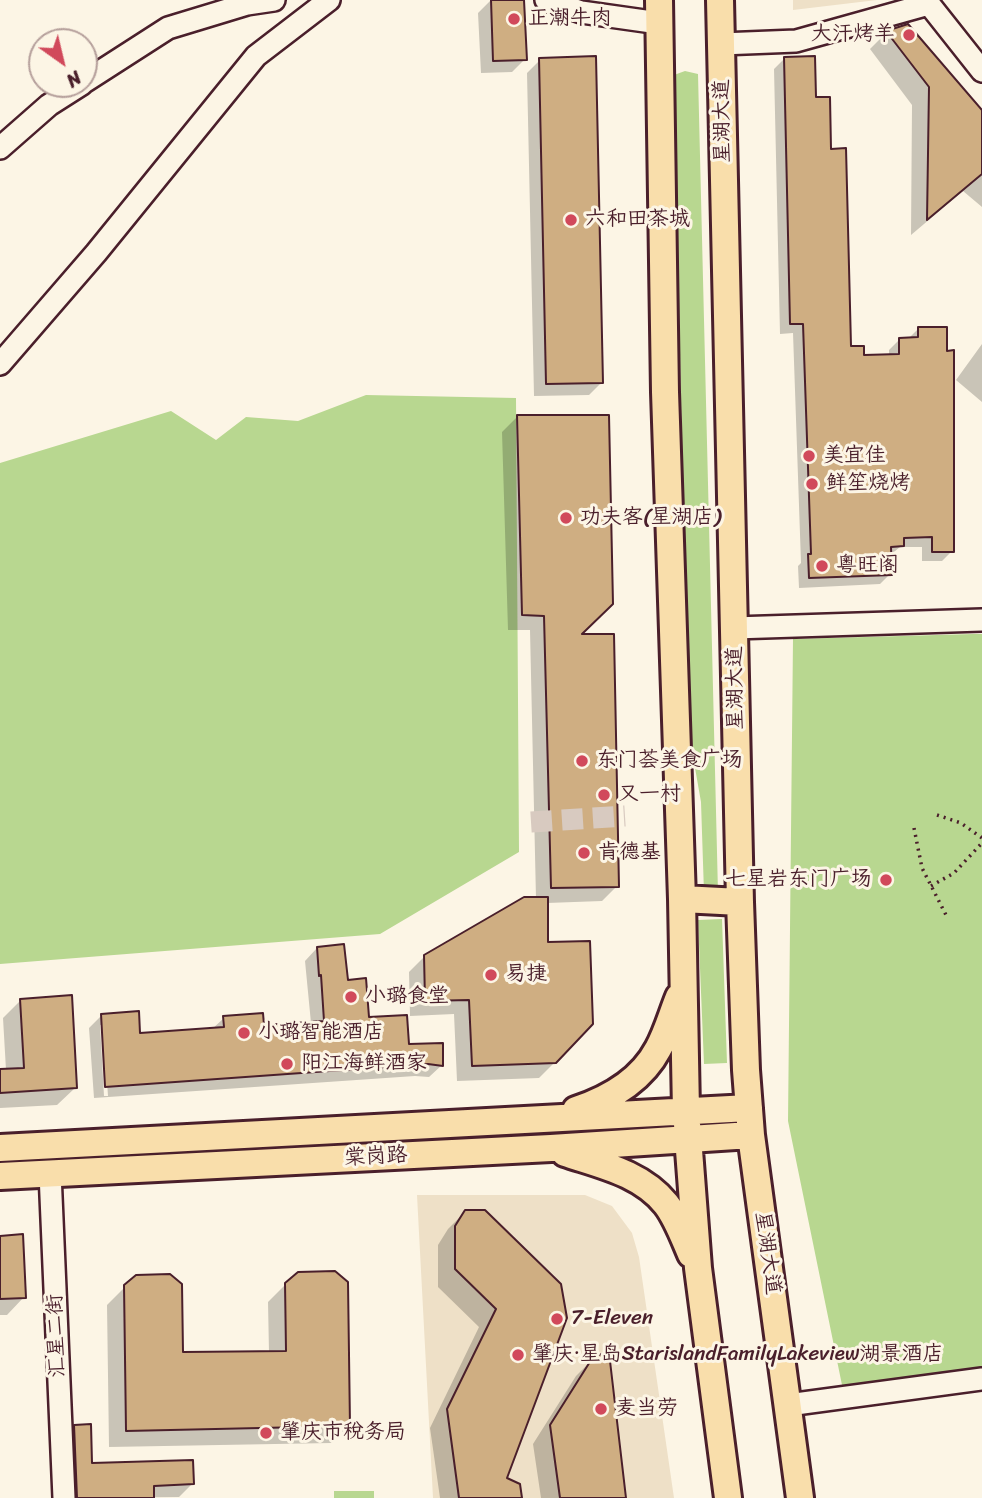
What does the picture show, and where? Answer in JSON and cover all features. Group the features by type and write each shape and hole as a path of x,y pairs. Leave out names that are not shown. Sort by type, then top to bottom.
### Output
{"main road":[{"name":"星湖大道","path":"720,0 740,902 749,1108 800,1498"},
{"path":"659,12 665,405 682,899 686,1111 698,1268 728,1498"},
{"path":"682,899 740,902"},
{"path":"549,1118 597,1103 624,1088 643,1071 658,1049 683,986"},
{"name":"棠岗路","path":"0,1148 749,1108"},
{"name":"棠岗路","path":"0,1176 751,1135"},
{"path":"229,1136 229,1165"},
{"path":"551,1148 633,1176 653,1190 667,1206 698,1268"}],"street":[{"path":"98,73 168,27 247,4 274,0"},
{"path":"0,364 96,253 256,56 329,0"},
{"path":"546,0 581,12 659,12"},
{"path":"721,44 796,41 928,2 982,71"},
{"path":"0,148 60,98"},
{"path":"734,628 982,620"},
{"name":"汇星二街","path":"50,1173 64,1498"},
{"path":"788,1405 982,1379"}],"path":[{"path":"931,886 954,873 982,841 961,823 937,815"},
{"path":"914,828 922,868 946,915"}],"shaded area":[{"path":"793,0 877,0 793,10"},
{"path":"417,1195 585,1195 612,1206 632,1233 639,1257 674,1498 433,1498"}],"green space":[{"path":"685,71 698,74 718,893 704,893 701,802 688,728 674,75"},
{"path":"366,395 516,398 519,852 380,934 0,964 0,463 171,411 216,440 246,417 298,421"},
{"name":"七星岩东门广场","path":"982,634 982,1370 842,1385 788,1121 793,639"},
{"path":"722,919 727,1063 704,1064 698,920"},
{"path":"334,1491 374,1491 374,1498 334,1498"}],"building":[{"path":"491,0 524,0 527,60 493,61"},
{"path":"908,24 982,110 982,174 927,220 929,87 886,31"},
{"name":"六和田茶城","path":"596,56 603,383 546,384 539,58"},
{"path":"815,56 816,97 830,97 831,149 846,148 851,346 864,346 864,355 899,354 899,338 918,337 918,327 947,327 947,351 954,350 954,552 932,552 932,537 904,538 904,546 891,547 892,575 809,578 808,554 811,554 803,324 790,324 784,57"},
{"path":"517,415 609,415 613,604 582,634 614,634 619,887 551,888 544,616 522,615"},
{"path":"524,897 548,897 548,942 590,941 593,1024 556,1063 472,1066 469,1000 425,1001 424,955"},
{"path":"344,944 348,980 366,978 369,1017 407,1015 409,1044 443,1043 443,1066 428,1064 105,1087 101,1014 139,1011 140,1033 224,1027 223,1016 263,1013 264,1025 324,1021 317,947"},
{"path":"72,995 77,1088 0,1093 0,1069 24,1068 20,999"},
{"path":"465,1210 485,1210 561,1284 567,1318 507,1478 520,1484 522,1498 459,1498 447,1409 496,1309 455,1269 455,1226"},
{"path":"23,1234 26,1298 0,1299 0,1236"},
{"path":"335,1271 348,1282 350,1426 126,1431 124,1285 136,1275 170,1274 182,1284 183,1352 286,1351 285,1283 298,1272"},
{"path":"602,1354 610,1361 626,1498 560,1498 550,1425 593,1357"},
{"path":"91,1424 92,1463 193,1460 194,1484 154,1486 154,1498 77,1498 74,1425"}],"tunnel":[{"path":"531,822 625,816"}],"place":[{"name":"正潮牛肉","path":"514,19"},
{"name":"大汗烤羊","path":"909,35"},
{"name":"六和田茶城","path":"571,220"},
{"name":"美宜佳","path":"809,456"},
{"name":"鲜笙烧烤","path":"812,484"},
{"name":"功夫客(星湖店)","path":"566,518"},
{"name":"粤旺阁","path":"822,566"},
{"name":"东门荟美食广场","path":"582,761"},
{"name":"又一村","path":"604,795"},
{"name":"肯德基","path":"584,853"},
{"name":"七星岩东门广场","path":"886,880"},
{"name":"易捷","path":"491,975"},
{"name":"小璐食堂","path":"351,997"},
{"name":"小璐智能酒店","path":"244,1033"},
{"name":"阳江海鲜酒家","path":"287,1064"},
{"name":"7-Eleven","path":"557,1319"},
{"name":"肇庆·星岛StarislandFamilyLakeview湖景酒店","path":"518,1355"},
{"name":"麦当劳","path":"601,1409"},
{"name":"肇庆市税务局","path":"266,1433"}]}
